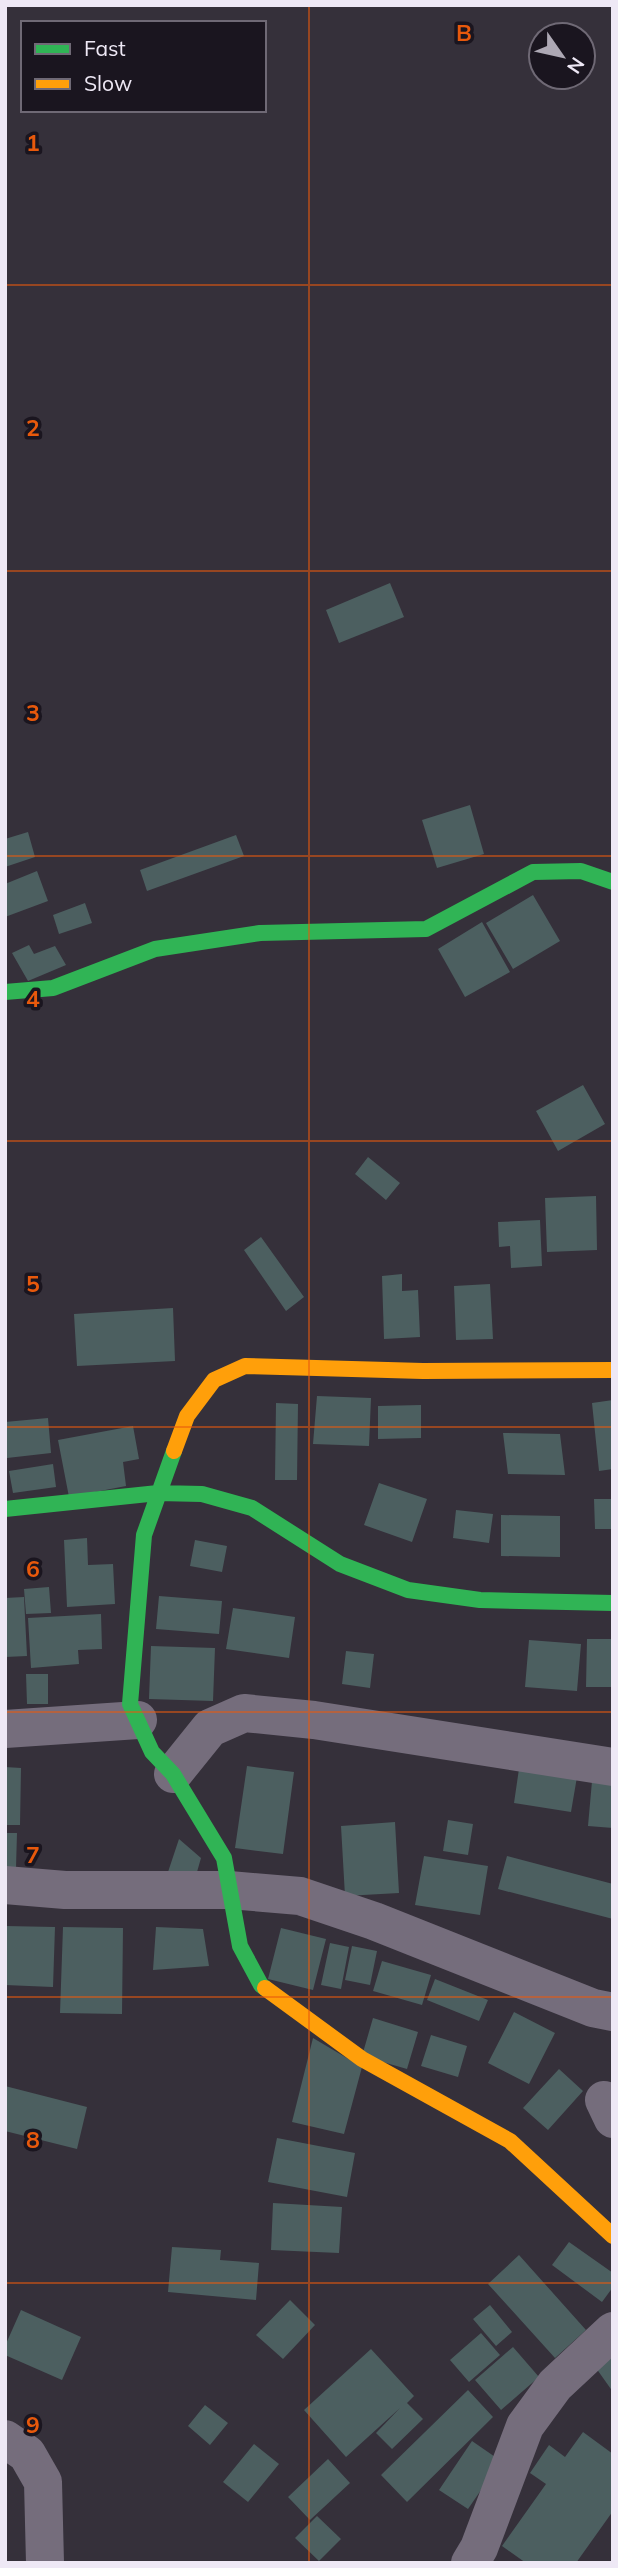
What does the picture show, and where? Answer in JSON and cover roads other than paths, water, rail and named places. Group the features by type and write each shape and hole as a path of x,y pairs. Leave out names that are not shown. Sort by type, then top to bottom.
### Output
{"street":[{"path":"5,992 53,988 155,949 260,933 426,929 533,872 581,871 613,881"},
{"path":"613,1370 423,1371 245,1366 214,1380 187,1416 144,1535 130,1704 152,1752 173,1773 224,1858 240,1946 261,1984 362,2059 510,2141 613,2236"},
{"path":"5,1509 158,1493 202,1494 252,1508 341,1564 408,1590 480,1600 613,1603"},
{"path":"173,1773 211,1728 244,1713 314,1720 613,1767"},
{"path":"5,1729 138,1720"},
{"path":"5,1885 65,1890 229,1890 300,1896 374,1921 593,2008 613,2012"},
{"path":"470,2563 479,2548 525,2426 555,2385 613,2331"},
{"path":"5,2440 27,2454 43,2482 45,2563"}]}
